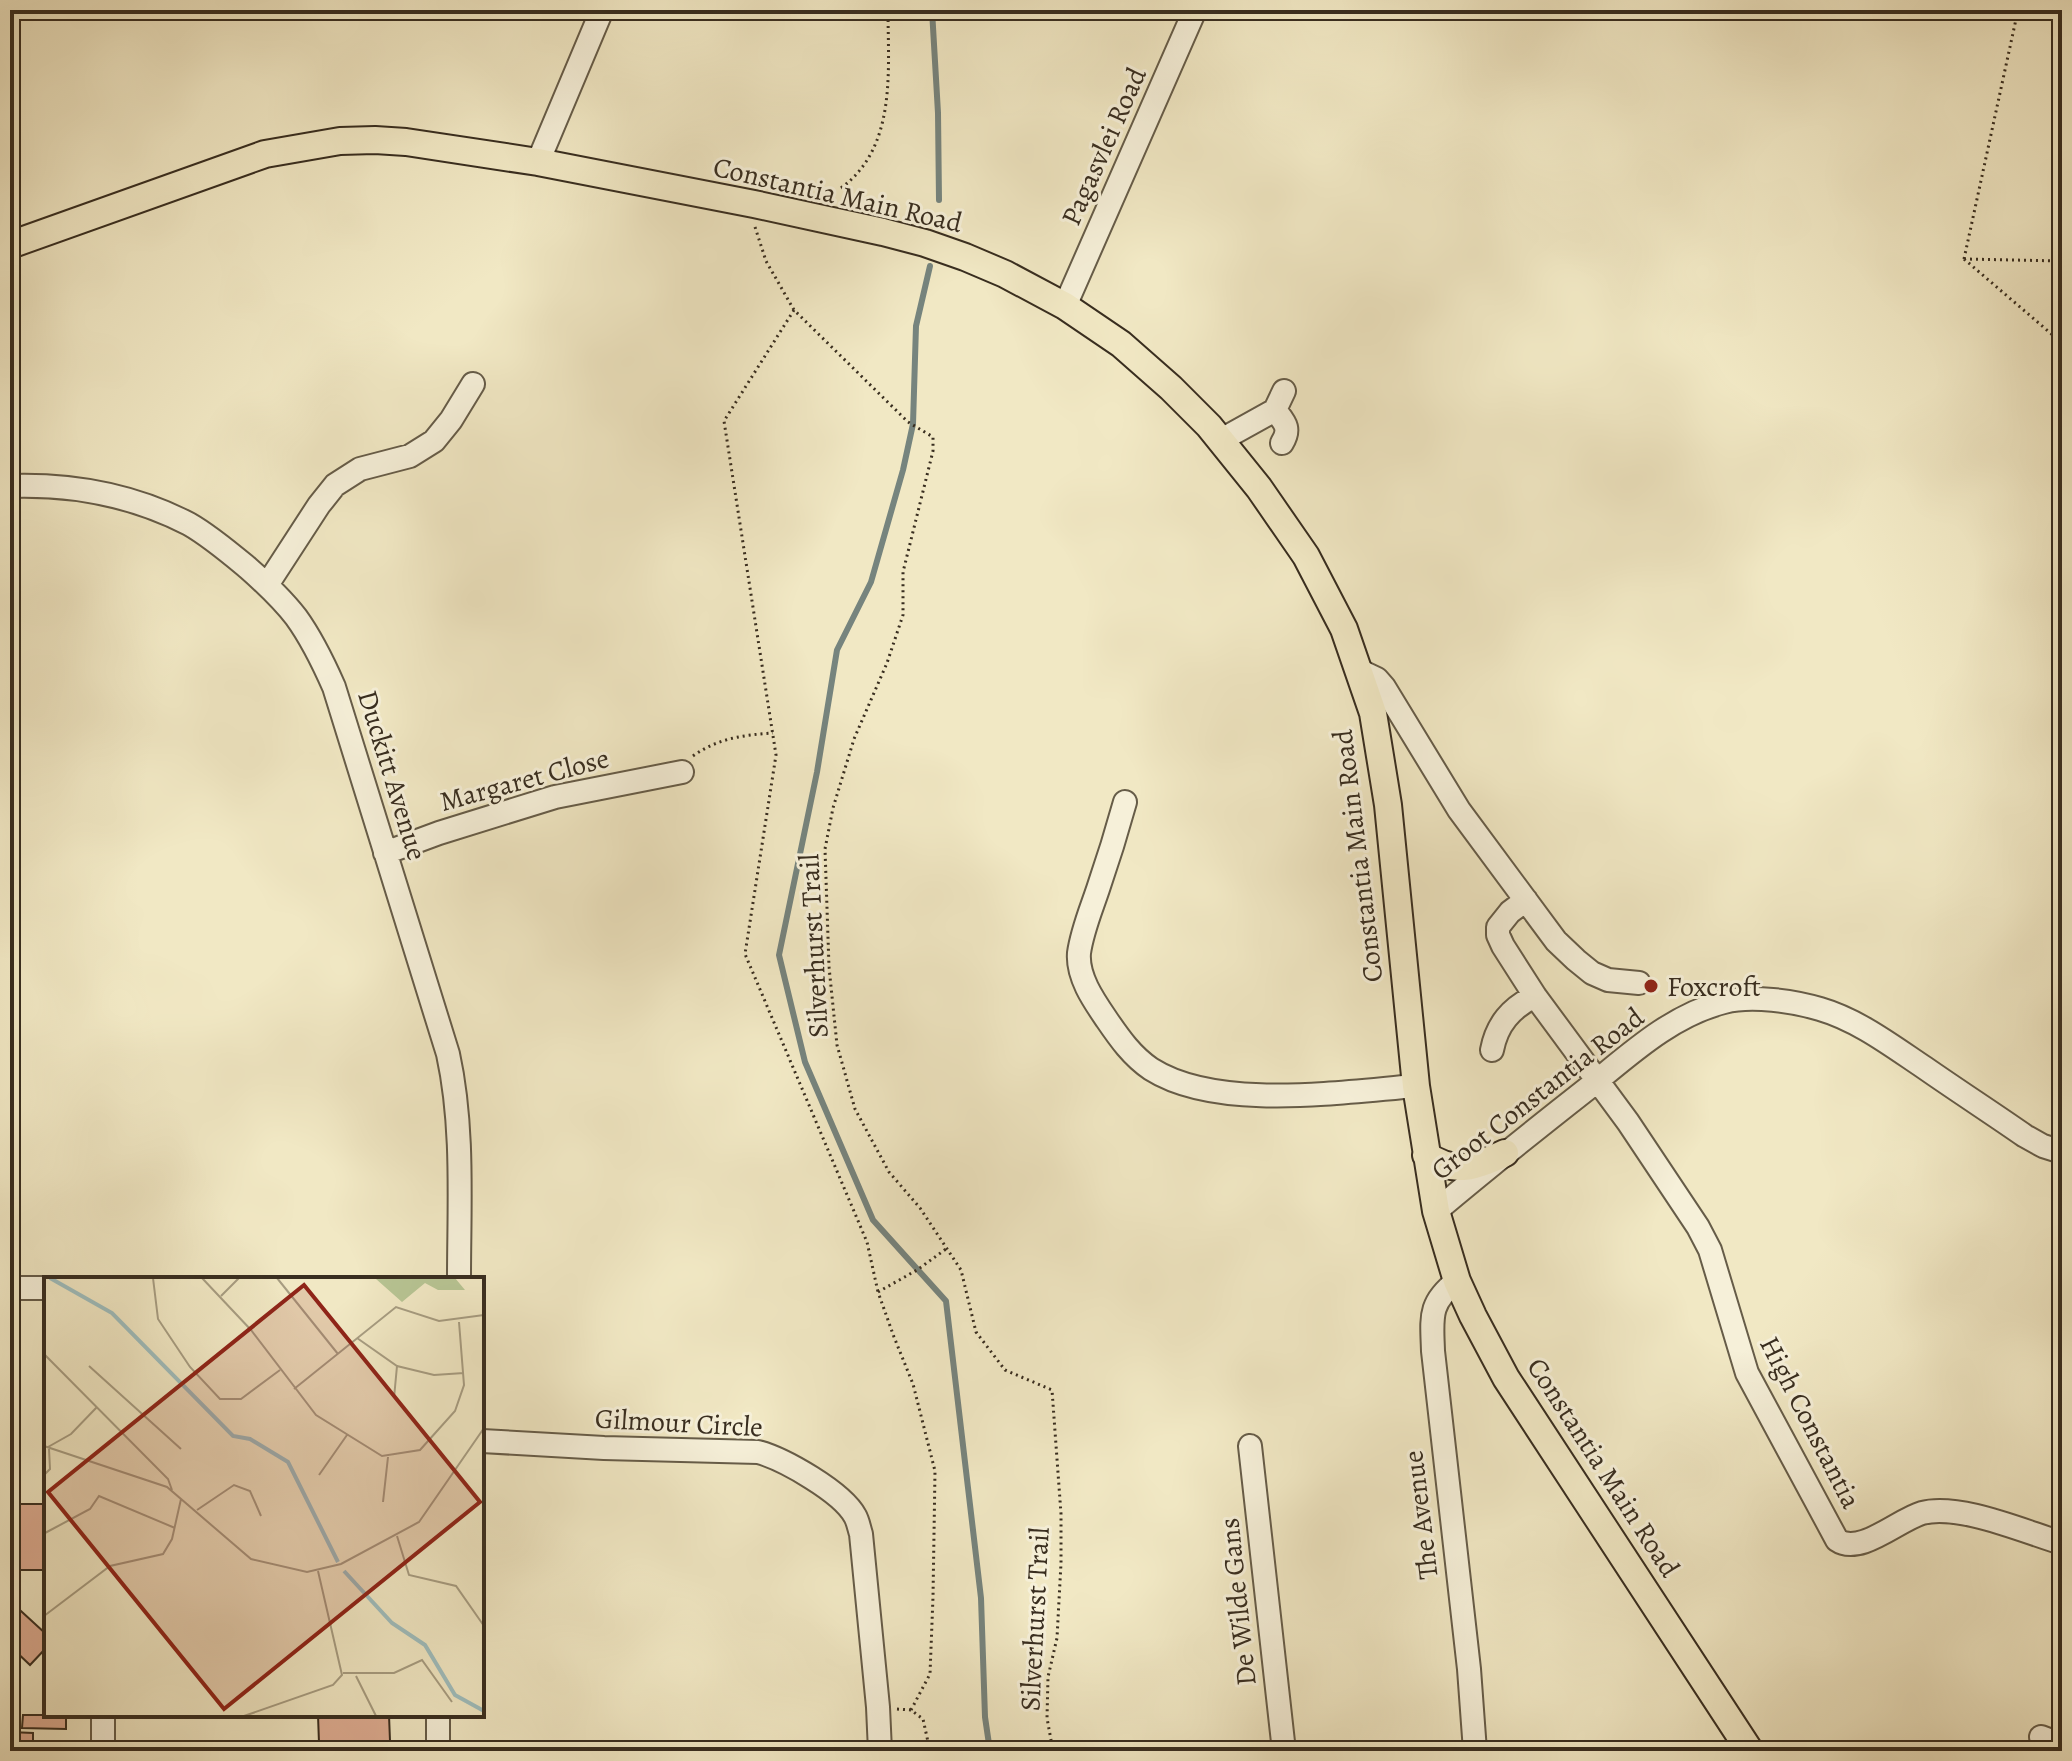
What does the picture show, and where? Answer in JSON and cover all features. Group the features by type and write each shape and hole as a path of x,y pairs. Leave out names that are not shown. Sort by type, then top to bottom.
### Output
{"main road":[{"name":"Constantia Main Road","path":"10,245 265,154 340,141 375,140 437,145 754,204 925,243 1000,272 1065,306 1131,353 1209,426 1259,488 1306,556 1344,629 1373,713 1388,805 1416,1086 1426,1155 1436,1211 1457,1281 1506,1378 1750,1751"},
{"path":"1426,1155 1455,1168 1481,1164 1505,1153"}],"street":[{"path":"538,162 602,10"},
{"name":"Pagasvlei Road","path":"1065,306 1195,10"},
{"path":"267,585 335,485 360,469 410,456 434,441 473,384"},
{"path":"1221,440 1280,401 1286,426 1282,443"},
{"name":"Duckitt Avenue","path":"10,486 85,489 138,503 190,525 226,549 267,585 295,615 318,651 334,687 434,1006 453,1078 459,1166 459,1277"},
{"path":"1358,670 1377,679 1384,687 1459,810 1556,941 1592,973 1608,980 1639,983"},
{"name":"Margaret Close","path":"385,853 555,797 682,772"},
{"path":"1125,802 1079,954 1080,968 1101,1011 1126,1048 1154,1071 1224,1092 1322,1093 1416,1086"},
{"name":"High Constantia","path":"1526,900 1498,927 1503,946 1698,1227 1710,1250 1747,1373 1837,1540 1856,1545 1914,1516 1939,1511 1970,1515 2062,1543"},
{"path":"1492,1050 1498,1028 1505,1017 1535,996"},
{"name":"Groot Constantia Road","path":"1436,1211 1653,1035 1697,1012 1727,1001 1757,999 1795,1003 1846,1019 1882,1039 2025,1136 2062,1152"},
{"name":"The Avenue","path":"1457,1281 1438,1300 1433,1313 1433,1351 1469,1669 1475,1751"},
{"path":"10,1288 44,1288"},
{"name":"Gilmour Circle","path":"484,1441 758,1452 780,1458 828,1490 856,1516 861,1534 880,1751"},
{"name":"De Wilde Gans","path":"1250,1446 1284,1751"},
{"path":"103,1717 103,1751"},
{"path":"438,1717 438,1751"}],"path":[{"path":"841,188 868,159 882,123 888,99 888,10"},
{"path":"1964,259 2018,10"},
{"path":"752,217 766,261 794,310 724,421 776,755 745,954 867,1242 878,1292 913,1384 935,1471 930,1674 911,1710"},
{"path":"1964,259 2062,261"},
{"path":"1964,259 2062,343"},
{"name":"Silverhurst Trail","path":"794,310 908,422 933,437 933,451 903,572 903,615 887,663 854,739 833,808 825,849 829,967 837,1045 855,1109 889,1172 920,1208 961,1270 976,1332 1005,1370 1052,1390 1061,1538 1057,1638 1048,1677 1047,1718 1053,1751"},
{"path":"682,772 689,759 712,744 726,739 773,733"},
{"path":"878,1292 917,1270 947,1248"},
{"path":"878,1707 911,1710 923,1719 930,1751"}],"building":[{"path":"15,1504 44,1504 44,1570 17,1570"},
{"path":"10,1601 44,1632 44,1650 30,1665 10,1646"},
{"path":"23,1715 66,1717 66,1729 22,1728"},
{"path":"318,1717 389,1717 390,1741 319,1743"},
{"path":"10,1732 33,1733 33,1751 10,1751"}],"waterway":[{"path":"932,10 939,200"},
{"path":"930,266 916,326 913,424 903,470 871,582 837,650 817,772 779,955 805,1062 873,1220 946,1301 981,1598 985,1717 990,1751"}],"place":[{"name":"Foxcroft","path":"1651,986"}]}
